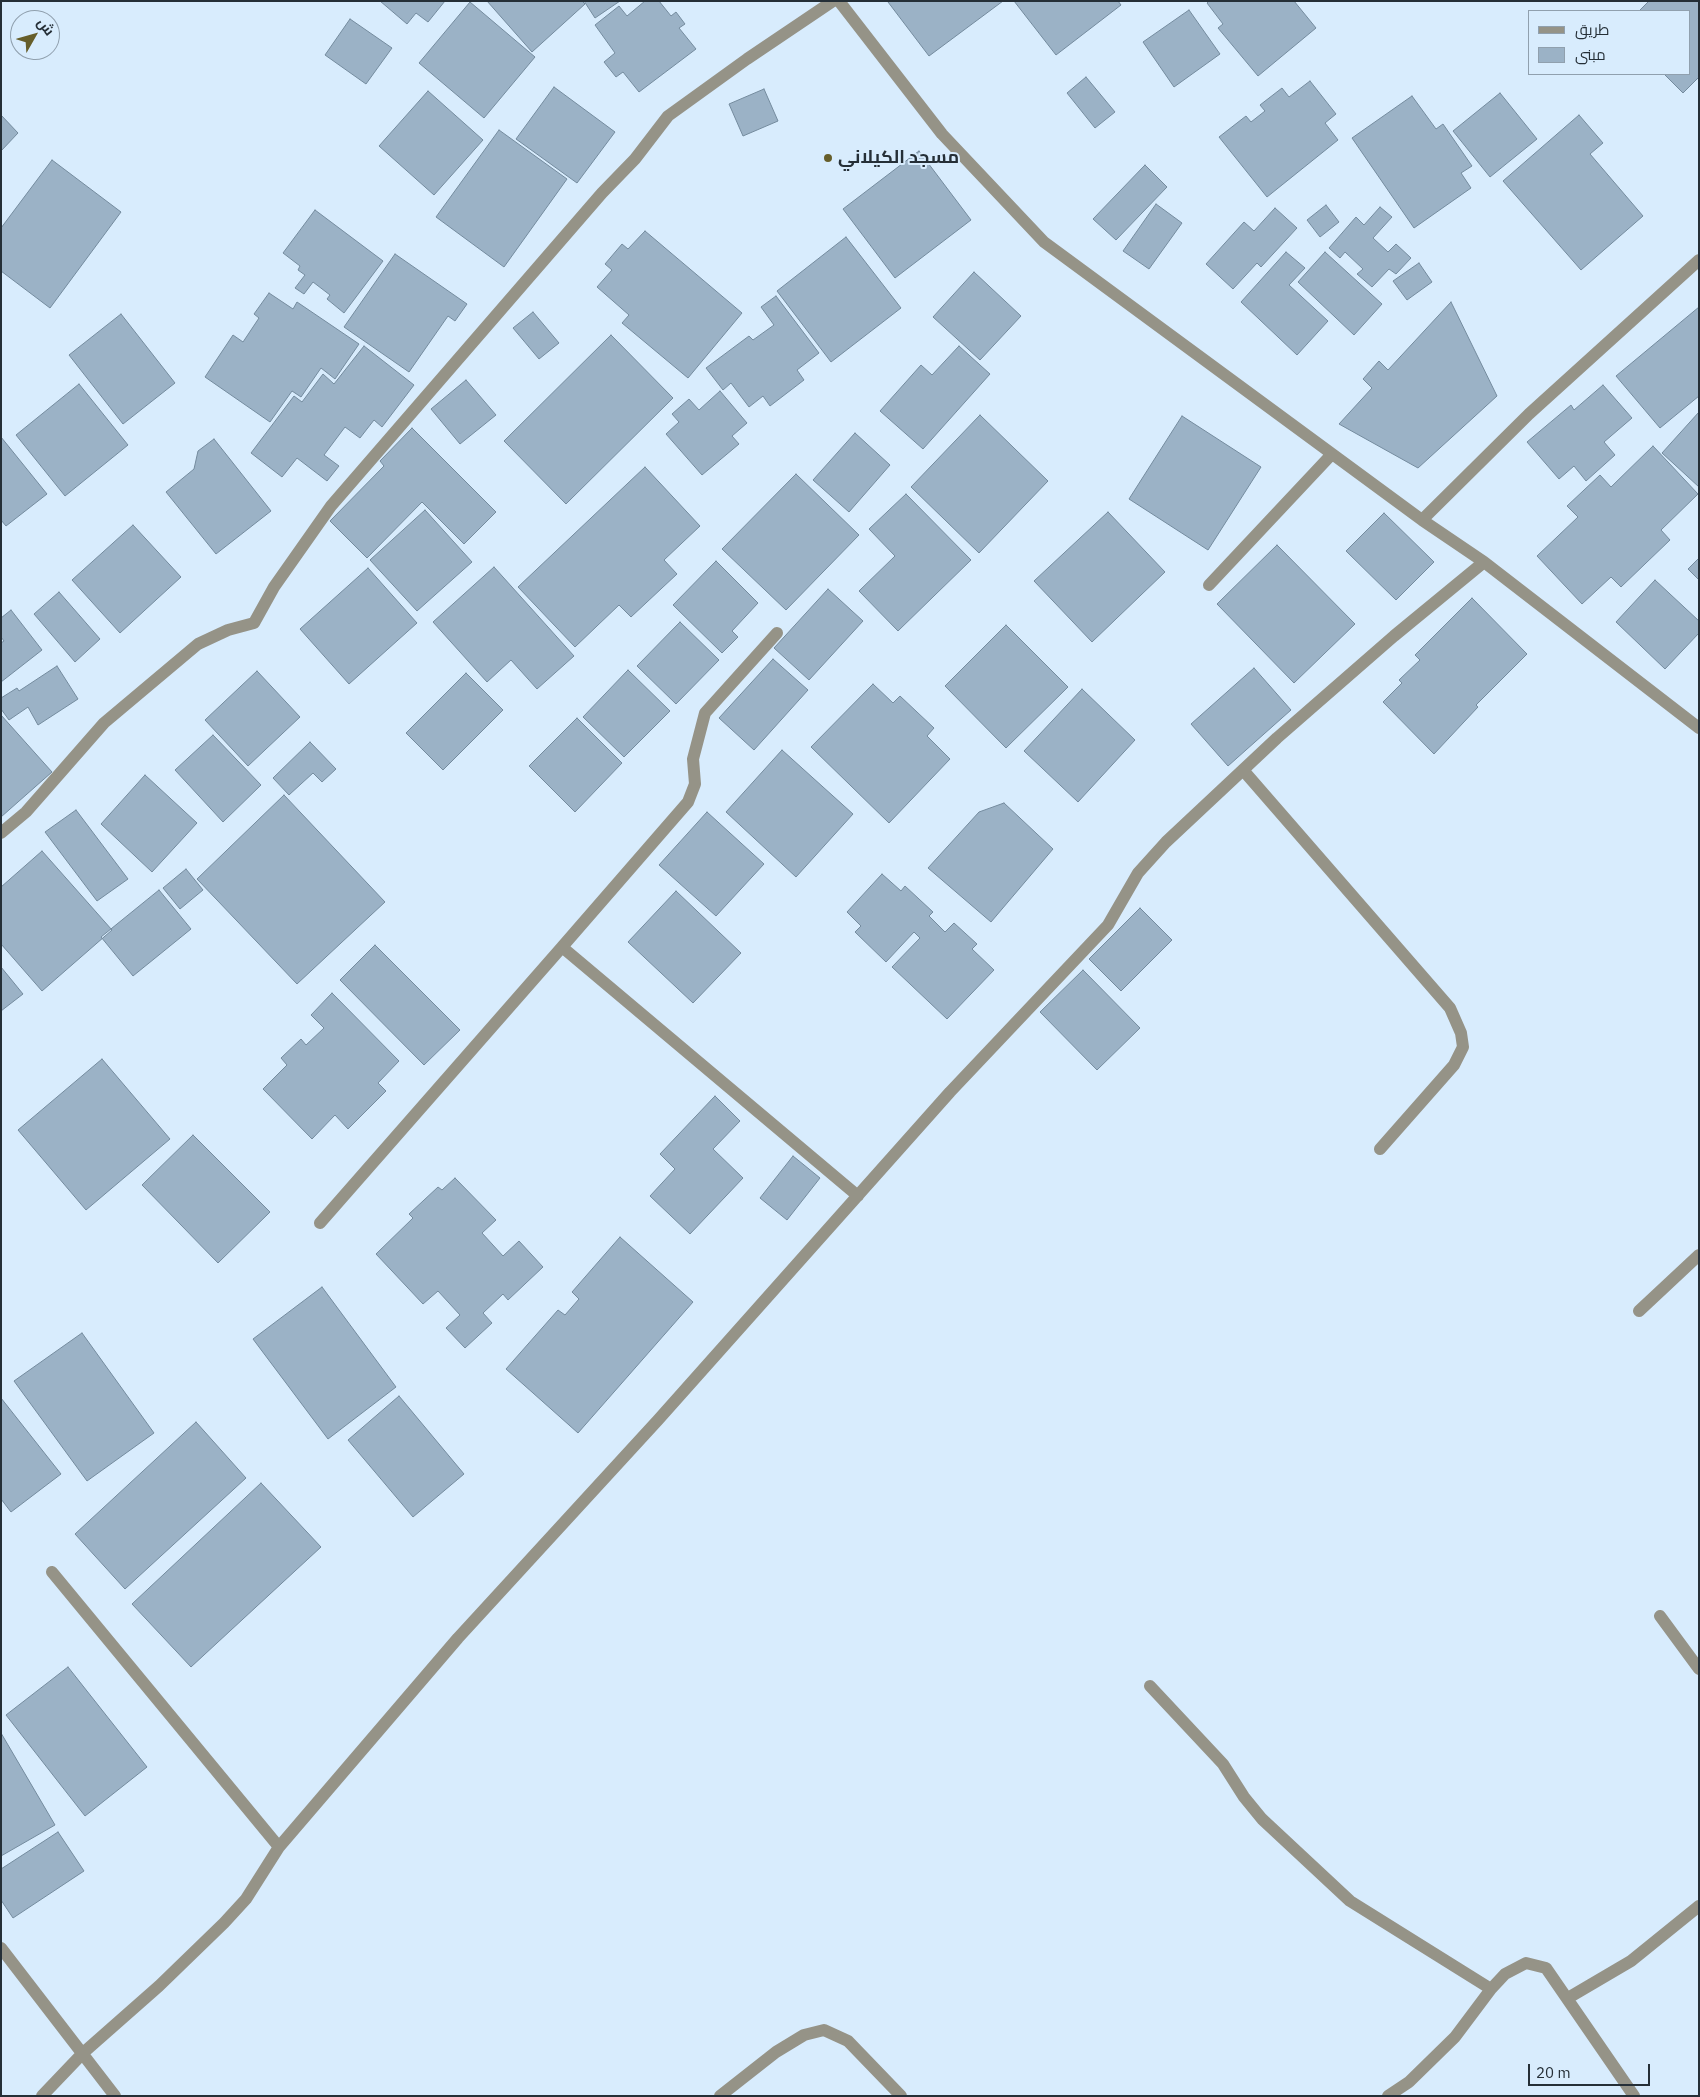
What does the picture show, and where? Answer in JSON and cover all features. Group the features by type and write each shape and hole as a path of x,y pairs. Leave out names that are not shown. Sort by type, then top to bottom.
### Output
{"street":[{"path":"1,833 26,812 104,723 198,644 228,630 254,623 274,587 331,506 602,193 635,159 668,116 747,59 833,1"},
{"path":"839,1 942,134 1044,242 1160,325 1422,520 1484,562 1699,728"},
{"path":"1422,520 1529,414 1699,260"},
{"path":"1209,585 1332,454"},
{"path":"42,2096 83,2053 159,1986 246,1899 279,1847 458,1638 658,1420 950,1092 1108,925 1138,873 1166,842 1243,770 1394,636 1484,562"},
{"path":"320,1224 688,802 695,784 693,759 705,713 777,633"},
{"path":"1243,770 1450,1008 1461,1032 1463,1047 1454,1065 1380,1149"},
{"path":"562,947 858,1196"},
{"path":"1639,1311 1699,1255"},
{"path":"52,1572 279,1847"},
{"path":"1660,1616 1699,1669"},
{"path":"1150,1686 1223,1764 1244,1798 1262,1819 1350,1901 1491,1988"},
{"path":"1568,1998 1631,1961 1699,1906"},
{"path":"1,1948 115,2096"},
{"path":"1388,2096 1409,2082 1455,2037 1491,1988 1505,1974 1526,1963 1546,1968 1568,1998 1577,2016 1634,2096"},
{"path":"720,2096 776,2052 804,2035 824,2030 848,2041 902,2096"}],"building":[{"path":"380,1 445,1 428,22 416,13 407,24"},
{"path":"487,1 582,1 585,4 532,52"},
{"path":"584,1 620,1 595,18"},
{"path":"645,1 659,1 671,16 676,12 685,24 679,28 696,49 639,92 623,72 616,77 604,62 615,53 595,25 619,6 627,16"},
{"path":"1003,1 929,56 888,2"},
{"path":"1014,1 1118,1 1121,5 1056,55"},
{"path":"1209,1 1294,1 1316,28 1258,76 1218,28 1223,24 1207,3"},
{"path":"1649,1 1699,1 1699,77 1683,93 1665,75 1690,75 1690,10 1640,10"},
{"path":"470,2 535,57 484,118 419,63"},
{"path":"1189,10 1220,54 1174,87 1143,42"},
{"path":"350,19 392,48 366,84 325,55"},
{"path":"1086,77 1115,112 1095,128 1067,93"},
{"path":"1310,81 1336,114 1325,123 1338,140 1267,197 1219,137 1246,116 1251,122 1265,111 1260,105 1282,88 1289,97"},
{"path":"554,87 615,132 577,183 516,139"},
{"path":"764,89 778,121 743,136 729,104"},
{"path":"428,91 483,140 434,195 379,146"},
{"path":"1500,93 1537,139 1490,177 1453,131"},
{"path":"1412,96 1436,129 1443,124 1472,166 1461,173 1471,188 1414,228 1352,138"},
{"path":"1,115 18,133 1,151"},
{"path":"1579,115 1603,143 1590,154 1643,216 1581,270 1503,181"},
{"path":"499,130 567,179 504,267 436,217"},
{"path":"919,151 971,220 895,278 843,209"},
{"path":"52,160 121,212 50,308 1,271 1,228"},
{"path":"1145,165 1167,187 1116,240 1093,219"},
{"path":"1156,204 1182,223 1149,269 1123,251"},
{"path":"1326,205 1339,222 1320,237 1307,220"},
{"path":"1380,207 1392,217 1373,238 1388,252 1396,244 1411,258 1396,274 1389,269 1372,287 1357,274 1363,269 1345,252 1340,258 1329,248 1356,217 1364,225"},
{"path":"1275,208 1297,228 1261,267 1257,263 1233,289 1206,264 1244,222 1254,231"},
{"path":"315,210 383,261 344,313 327,299 330,295 313,282 304,294 295,288 305,275 298,270 300,266 283,253"},
{"path":"645,231 742,313 688,378 622,323 629,315 597,287 612,270 605,264 622,244 628,249"},
{"path":"846,237 901,308 831,362 777,291"},
{"path":"1286,252 1305,268 1289,285 1328,321 1297,355 1241,302"},
{"path":"1325,252 1382,304 1354,335 1298,282"},
{"path":"395,254 467,304 455,321 448,316 409,372 344,327"},
{"path":"1419,263 1432,282 1407,300 1393,281"},
{"path":"974,272 1021,316 980,360 933,317"},
{"path":"269,293 293,309 297,302 359,344 335,379 321,368 301,397 292,391 270,422 205,377 233,335 243,342 259,318 254,314"},
{"path":"776,296 819,353 797,370 804,380 770,406 763,396 749,407 731,383 723,390 706,368 749,336 753,340 774,325 761,307"},
{"path":"1451,302 1497,396 1418,468 1339,424 1372,388 1363,379 1379,361 1388,370"},
{"path":"1699,307 1699,396 1660,428 1616,376"},
{"path":"533,312 559,343 539,359 513,328"},
{"path":"121,314 175,383 123,424 69,355"},
{"path":"611,335 673,398 566,504 504,441"},
{"path":"364,346 414,385 382,427 374,420 360,438 345,427 324,455 339,466 327,481 297,458 282,477 251,453 294,396 302,402 323,374 334,384"},
{"path":"959,346 990,374 923,449 880,411 921,365 932,375"},
{"path":"466,380 496,415 460,444 431,409"},
{"path":"79,384 128,445 65,496 16,435"},
{"path":"1603,385 1632,418 1604,442 1615,455 1586,481 1574,466 1559,479 1527,442 1571,405 1574,410"},
{"path":"720,391 747,423 732,436 739,444 702,475 666,434 679,422 672,414 689,399 699,410"},
{"path":"1699,412 1699,487 1662,453"},
{"path":"980,415 1048,481 979,553 911,487"},
{"path":"1182,416 1261,467 1208,550 1129,499"},
{"path":"412,428 496,512 464,544 422,502 367,558 330,521 384,466 380,461"},
{"path":"855,433 890,465 849,512 813,480"},
{"path":"1,437 47,494 6,526 1,520"},
{"path":"214,439 271,511 216,554 166,492 194,469 198,451"},
{"path":"1653,446 1698,494 1661,530 1670,540 1621,587 1611,577 1582,604 1537,556 1578,517 1567,506 1600,475 1611,487"},
{"path":"645,467 700,526 664,560 677,574 631,617 619,605 575,647 518,587"},
{"path":"796,474 859,535 786,610 722,549"},
{"path":"906,494 971,560 898,631 859,591 895,556 869,529"},
{"path":"425,510 472,562 417,611 370,560"},
{"path":"1108,512 1165,572 1092,642 1034,581"},
{"path":"1384,513 1434,562 1396,600 1346,551"},
{"path":"133,525 181,577 120,633 72,580"},
{"path":"1277,545 1355,624 1294,683 1217,604"},
{"path":"1699,558 1699,580 1688,569"},
{"path":"716,561 758,603 732,631 738,637 722,653 673,605"},
{"path":"494,567 574,656 537,689 511,660 487,682 433,622"},
{"path":"368,568 417,623 349,684 300,629"},
{"path":"1655,580 1699,621 1699,633 1665,669 1616,622"},
{"path":"828,589 863,621 809,680 774,648"},
{"path":"59,592 100,639 75,662 34,614"},
{"path":"1472,598 1527,654 1476,705 1478,707 1434,754 1383,702 1402,683 1399,680 1420,660 1415,655"},
{"path":"11,610 42,650 1,682 1,643 4,641 1,637 1,618"},
{"path":"680,622 719,660 676,704 637,666"},
{"path":"1006,625 1068,687 1006,748 945,686"},
{"path":"773,659 808,690 754,750 719,718"},
{"path":"57,666 78,699 38,725 28,707 9,720 1,709 1,698 17,688 19,691"},
{"path":"1254,668 1291,710 1228,766 1191,724"},
{"path":"628,670 670,711 624,757 583,717"},
{"path":"257,671 300,717 248,766 205,720"},
{"path":"466,673 503,710 443,770 406,733"},
{"path":"873,684 893,703 900,696 934,728 927,736 950,759 889,823 811,747"},
{"path":"1082,689 1135,740 1078,802 1024,751"},
{"path":"1,715 52,772 1,817"},
{"path":"577,718 622,763 575,812 529,766"},
{"path":"213,735 261,785 223,822 175,770"},
{"path":"310,742 336,769 322,782 313,773 289,795 273,778"},
{"path":"782,750 853,814 796,877 726,812"},
{"path":"145,775 197,823 152,872 101,824"},
{"path":"284,795 385,902 297,984 197,879"},
{"path":"1004,803 1053,849 991,922 928,868 979,812"},
{"path":"76,810 128,879 97,901 45,832"},
{"path":"707,812 764,864 716,916 659,865"},
{"path":"42,851 112,930 42,991 1,944 1,887"},
{"path":"186,869 203,890 180,909 163,888"},
{"path":"882,874 901,891 905,886 933,912 929,916 945,932 954,923 977,944 972,949 994,970 947,1019 892,967 920,938 914,932 886,962 855,932 861,926 847,912"},
{"path":"159,890 191,929 133,976 101,937"},
{"path":"676,891 741,953 693,1003 628,942"},
{"path":"1140,908 1172,940 1121,991 1089,959"},
{"path":"375,945 460,1030 424,1065 340,980"},
{"path":"1,967 23,994 1,1011"},
{"path":"1083,970 1140,1028 1097,1070 1040,1012"},
{"path":"332,993 399,1061 378,1083 386,1091 348,1129 335,1115 312,1139 263,1089 287,1065 281,1058 301,1039 306,1045 324,1028 311,1015"},
{"path":"102,1059 170,1139 86,1210 18,1130"},
{"path":"715,1096 740,1121 713,1149 743,1178 690,1234 650,1196 675,1169 660,1154"},
{"path":"193,1135 270,1212 218,1263 142,1185"},
{"path":"793,1156 820,1178 787,1220 760,1198"},
{"path":"455,1178 496,1220 482,1233 503,1256 519,1241 543,1267 508,1300 503,1294 483,1313 492,1323 465,1348 446,1328 460,1315 438,1291 423,1304 376,1254 413,1218 409,1214 438,1187 442,1190"},
{"path":"620,1237 693,1302 578,1433 506,1369 558,1310 565,1315 579,1299 572,1292"},
{"path":"322,1287 396,1387 328,1439 253,1339"},
{"path":"82,1333 154,1433 87,1481 14,1381"},
{"path":"399,1396 464,1474 413,1517 348,1440"},
{"path":"1,1398 61,1474 11,1512 1,1499"},
{"path":"196,1422 246,1478 125,1589 75,1534"},
{"path":"261,1483 321,1547 191,1667 132,1604"},
{"path":"68,1667 147,1767 85,1816 6,1715"},
{"path":"1,1733 55,1825 1,1856"},
{"path":"58,1832 84,1871 13,1918 1,1900 1,1869"}],"place":[{"name":"مسجد الكيلاني","path":"828,158"}]}
